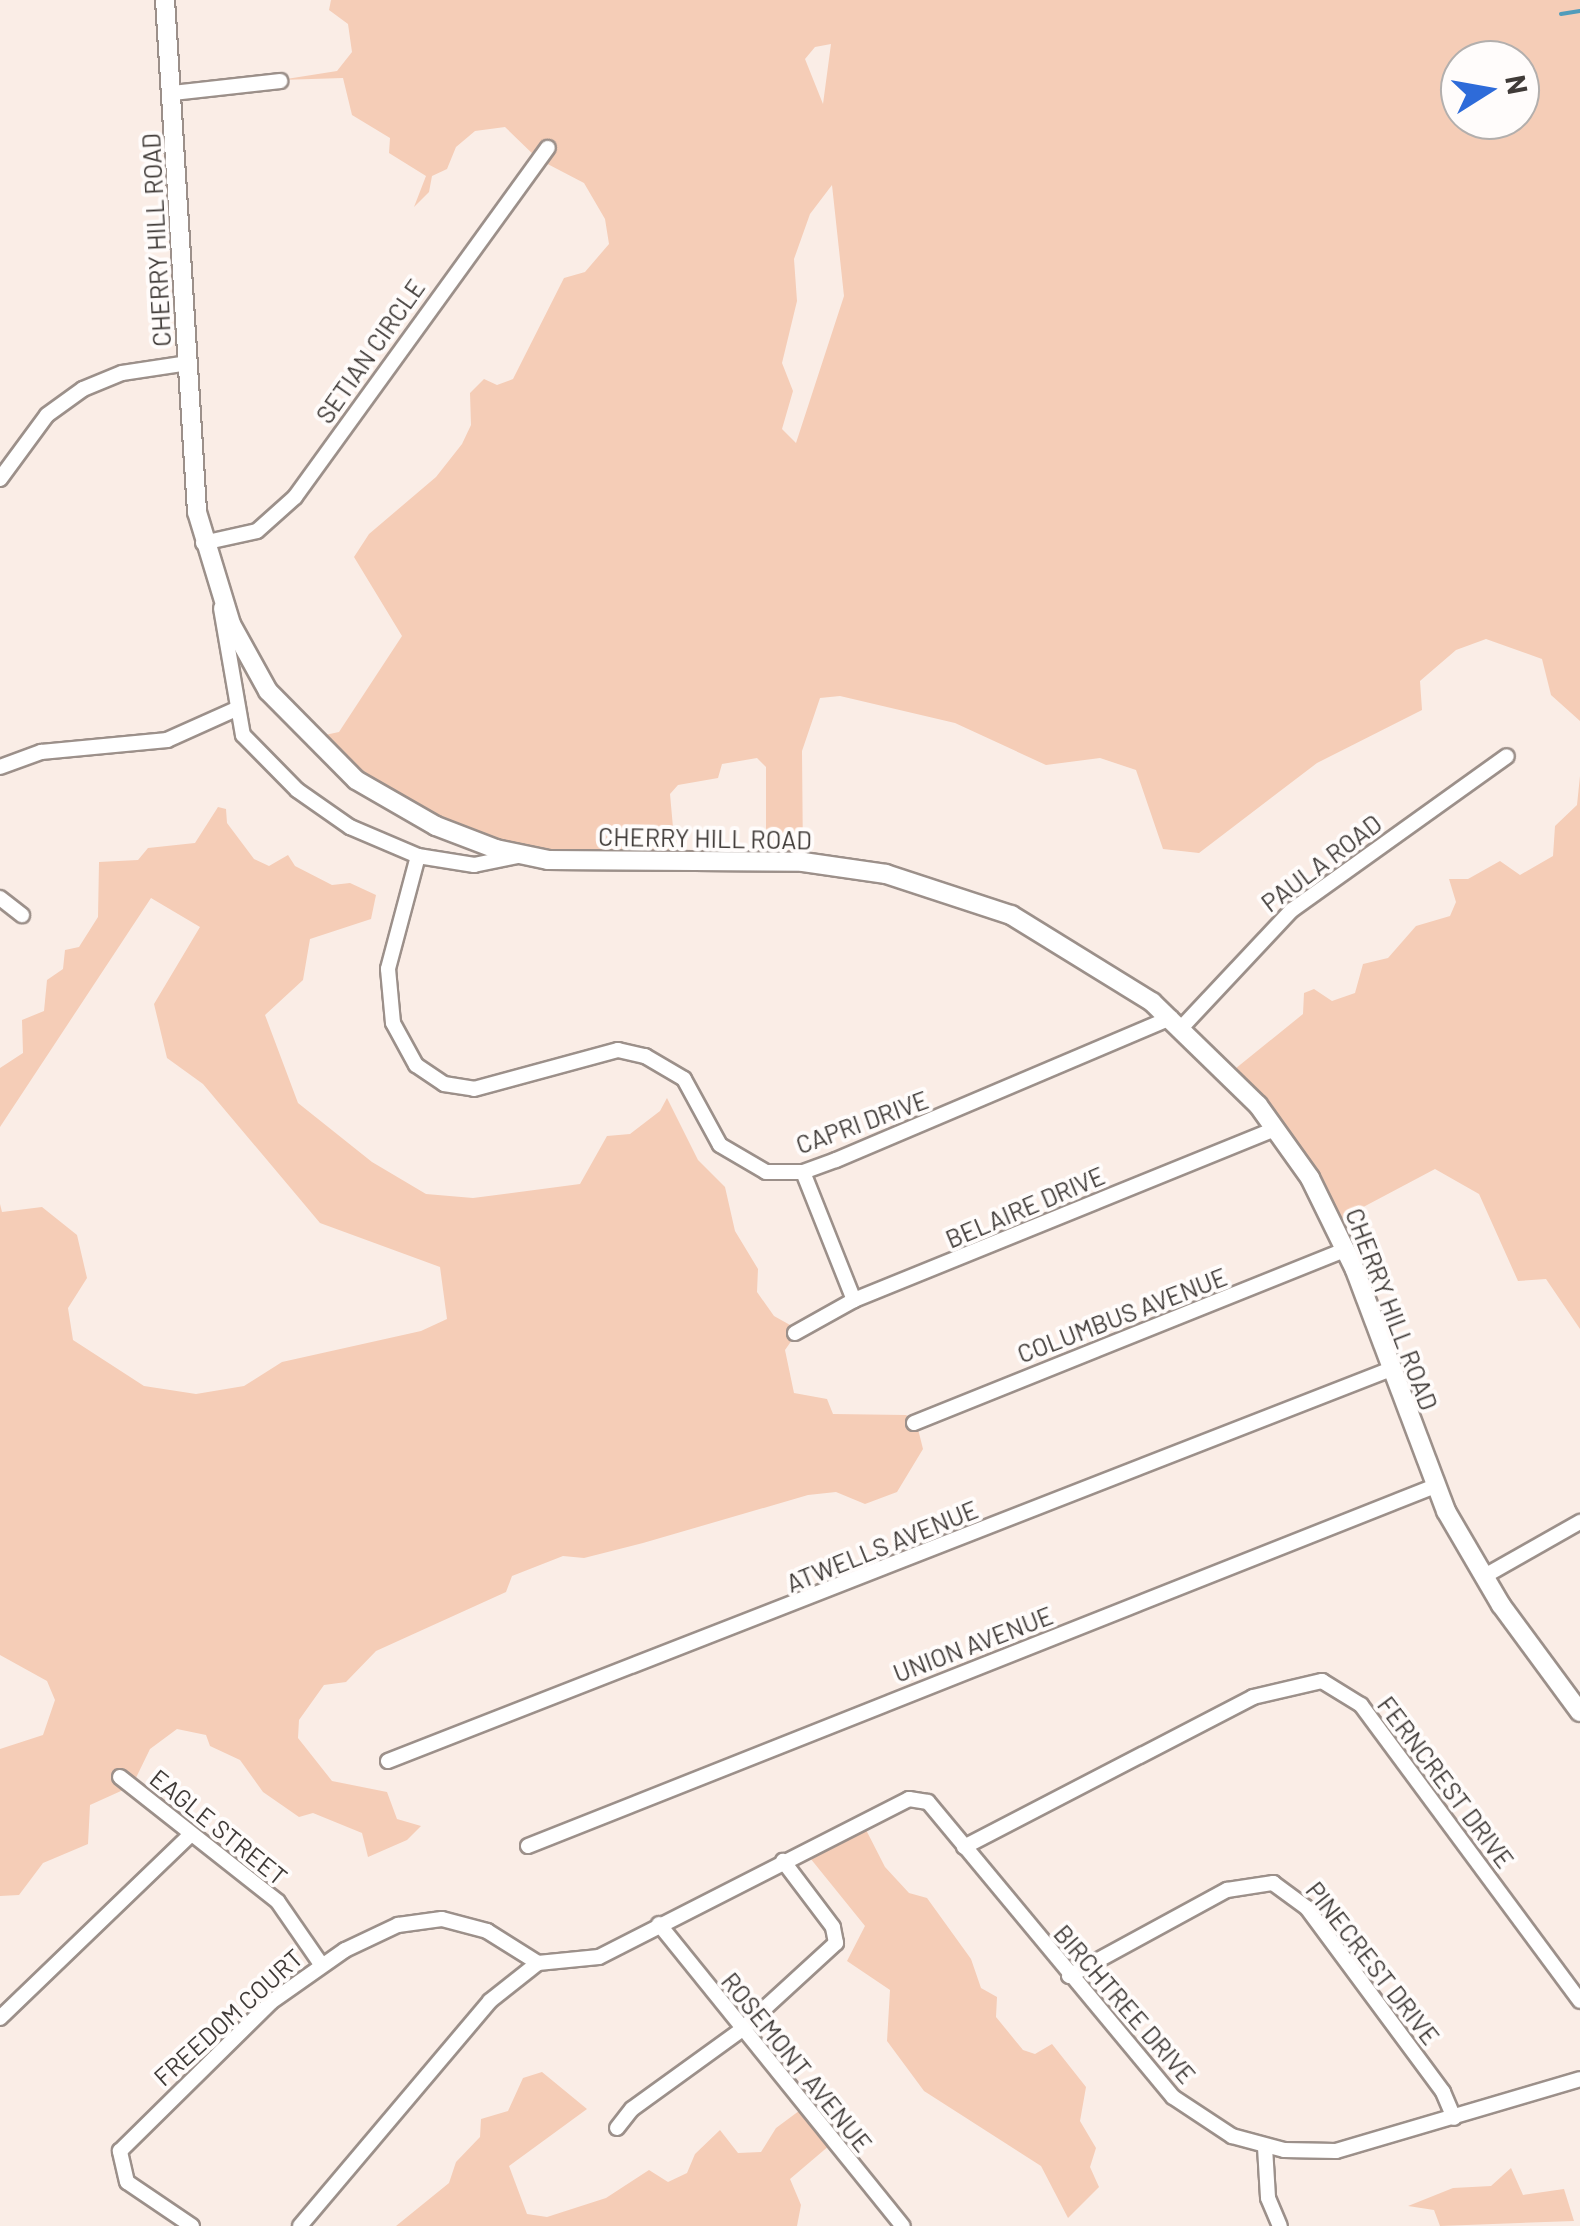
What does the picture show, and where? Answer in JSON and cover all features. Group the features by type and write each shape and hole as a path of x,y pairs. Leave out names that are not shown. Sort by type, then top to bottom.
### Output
{"main road":[{"name":"CHERRY HILL ROAD","path":"166,0 203,542 246,659 320,749 408,812 519,856 624,863 804,862 886,874 1036,928 1112,972 1176,1023 1276,1130 1346,1249 1435,1486 1483,1578 1580,1712"}],"street":[{"path":"173,93 280,82"},
{"name":"SETIAN CIRCLE","path":"203,542 257,530 295,496 548,148"},
{"path":"0,478 48,414 83,389 122,373 188,363"},
{"path":"220,593 234,710 250,745 297,790 350,827 418,856 474,866 519,856"},
{"path":"0,767 42,752 167,740 234,710"},
{"name":"PAULA ROAD","path":"1176,1023 1278,922 1506,756"},
{"name":"CAPRI DRIVE","path":"418,856 388,969 393,1024 416,1065 444,1084 474,1089 618,1050 645,1056 684,1079 720,1145 738,1161 766,1172 803,1172 1176,1023"},
{"path":"0,898 22,914"},
{"name":"BELAIRE DRIVE","path":"795,1333 854,1300 1276,1130"},
{"path":"803,1172 854,1300"},
{"name":"COLUMBUS AVENUE","path":"914,1422 1346,1249"},
{"name":"ATWELLS AVENUE","path":"388,1761 1391,1369"},
{"name":"UNION AVENUE","path":"528,1846 1435,1486"},
{"path":"1483,1578 1580,1522"},
{"name":"FERNCREST DRIVE","path":"964,1847 1253,1697 1322,1681 1361,1705 1580,2001"},
{"name":"EAGLE STREET","path":"120,1777 278,1902 321,1964"},
{"name":"BIRCHTREE DRIVE","path":"783,1861 918,1799 928,1802 1172,2096 1211,2125 1265,2147 1336,2151 1580,2080"},
{"path":"0,2018 192,1834"},
{"path":"300,2226 490,2001 538,1962 599,1957 783,1861 833,1927 836,1943 741,2030 632,2109 617,2128"},
{"name":"PINECREST DRIVE","path":"1070,1976 1227,1890 1273,1883 1294,1893 1319,1924 1443,2092 1454,2118"},
{"name":"FREEDOM COURT","path":"192,2226 128,2182 120,2151 271,2002 321,1964 373,1936 427,1920 488,1931 538,1962"},
{"name":"ROSEMONT AVENUE","path":"659,1924 903,2226"},
{"path":"1265,2147 1268,2198 1280,2226"}],"shaded area":[{"path":"331,0 1580,0 1580,721 1551,695 1542,659 1486,639 1456,650 1420,681 1422,710 1317,763 1199,853 1163,849 1136,770 1100,758 1046,765 955,723 840,696 820,698 802,751 803,861 766,858 766,767 757,758 722,764 718,778 678,785 670,794 676,861 550,861 409,813 311,738 339,732 402,636 354,557 369,534 436,477 462,444 471,425 470,393 484,379 497,385 513,379 564,278 585,272 609,244 605,219 584,183 538,159 505,127 475,131 456,147 447,169 432,176 429,192 414,207 426,176 389,153 390,138 352,115 343,78 280,80 337,71 352,52 348,24 329,10","holes":["831,44 823,104 805,59 815,47","832,185 844,296 796,443 782,429 793,391 782,363 797,301 794,259 810,214"]},
{"path":"1580,776 1580,1329 1546,1279 1518,1281 1479,1194 1435,1169 1335,1222 1230,1073 1303,1014 1304,993 1314,989 1332,1001 1355,993 1363,964 1388,958 1416,926 1450,916 1456,902 1449,879 1468,879 1500,861 1520,875 1553,856 1555,826 1577,805"},
{"path":"218,807 226,809 227,823 254,859 269,866 288,855 295,866 332,885 350,883 376,895 371,919 310,939 303,980 265,1015 298,1103 372,1162 426,1194 473,1198 580,1184 607,1136 630,1134 660,1111 667,1098 698,1160 725,1187 735,1231 758,1269 757,1292 774,1316 799,1330 785,1350 794,1393 827,1399 833,1414 906,1415 916,1421 923,1449 897,1492 865,1504 836,1492 808,1495 584,1558 563,1556 512,1576 506,1592 376,1651 346,1682 324,1685 299,1720 298,1738 332,1781 387,1792 397,1819 421,1826 407,1840 368,1857 362,1833 313,1813 299,1817 263,1792 240,1760 210,1746 206,1735 177,1729 150,1749 132,1786 90,1805 88,1844 43,1863 19,1895 0,1896 0,1749 43,1735 55,1700 47,1681 0,1655 0,1204 2,1212 42,1207 77,1235 87,1278 68,1308 73,1340 144,1386 196,1394 244,1386 282,1362 421,1331 447,1319 440,1267 320,1223 203,1084 167,1058 154,1004 200,927 151,898 0,1127 0,1068 23,1053 22,1020 44,1011 47,980 63,969 65,950 79,947 98,917 99,862 138,860 148,848 195,843"},
{"path":"862,1822 885,1867 909,1893 927,1898 971,1959 981,1988 997,1997 996,2017 1023,2050 1035,2054 1052,2044 1086,2087 1080,2121 1096,2148 1090,2167 1099,2187 1068,2218 1041,2166 924,2091 887,2041 890,1990 847,1961 865,1926 806,1853"},
{"path":"542,2072 587,2109 509,2166 527,2214 547,2217 606,2198 649,2170 668,2182 687,2173 695,2154 720,2130 738,2153 761,2152 776,2128 803,2108 830,2145 790,2179 801,2205 797,2226 396,2226 449,2183 456,2162 480,2137 481,2119 508,2111 523,2078"},
{"path":"1511,2168 1523,2195 1564,2189 1574,2221 1440,2226 1434,2210 1408,2206 1453,2188 1491,2186"}],"waterway":[{"path":"1561,14 1580,11"}]}
